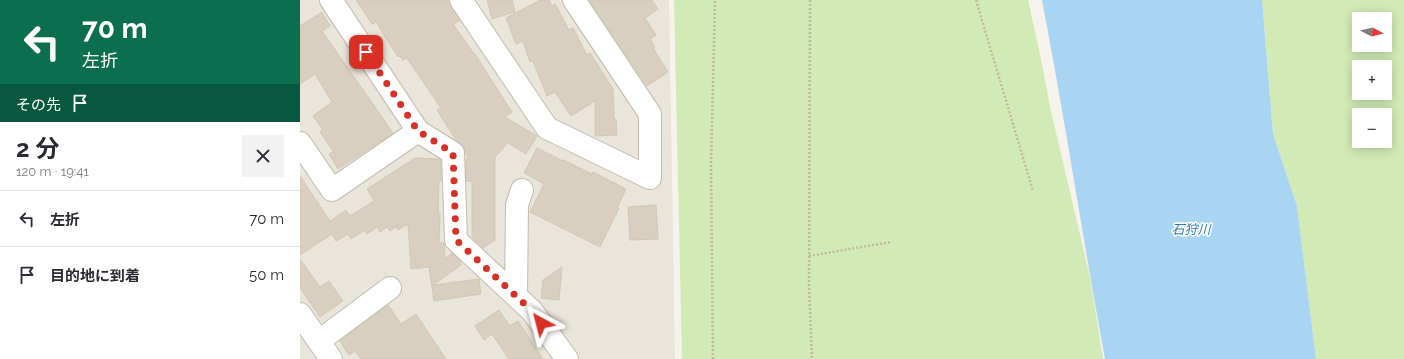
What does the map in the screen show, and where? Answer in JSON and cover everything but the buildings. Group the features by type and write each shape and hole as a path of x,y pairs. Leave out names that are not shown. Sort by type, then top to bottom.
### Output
{"street":[{"path":"331,0 418,131 453,153 456,240 532,311 567,359"},
{"path":"460,0 547,128 650,178 650,114 574,0"},
{"path":"300,143 332,190 418,131"},
{"path":"516,296 517,205 522,190"},
{"path":"331,359 308,332 390,288"}],"path":[{"path":"713,359 711,165 715,0"},
{"path":"810,0 809,286 812,359"},
{"path":"976,0 1033,191"},
{"path":"809,256 891,242"}],"shaded area":[{"path":"300,0 669,0 675,359 300,359"}],"green space":[{"path":"674,0 1028,0 1050,107 1090,277 1103,359 682,359"},
{"path":"1262,0 1404,0 1404,359 1316,359 1297,206 1273,134"}],"water":[{"name":"石狩川","path":"1042,0 1262,0 1273,134 1297,206 1316,359 1105,359"}],"route":[{"path":"366,52 418,131 453,153 456,240 532,311 541,323"}]}
